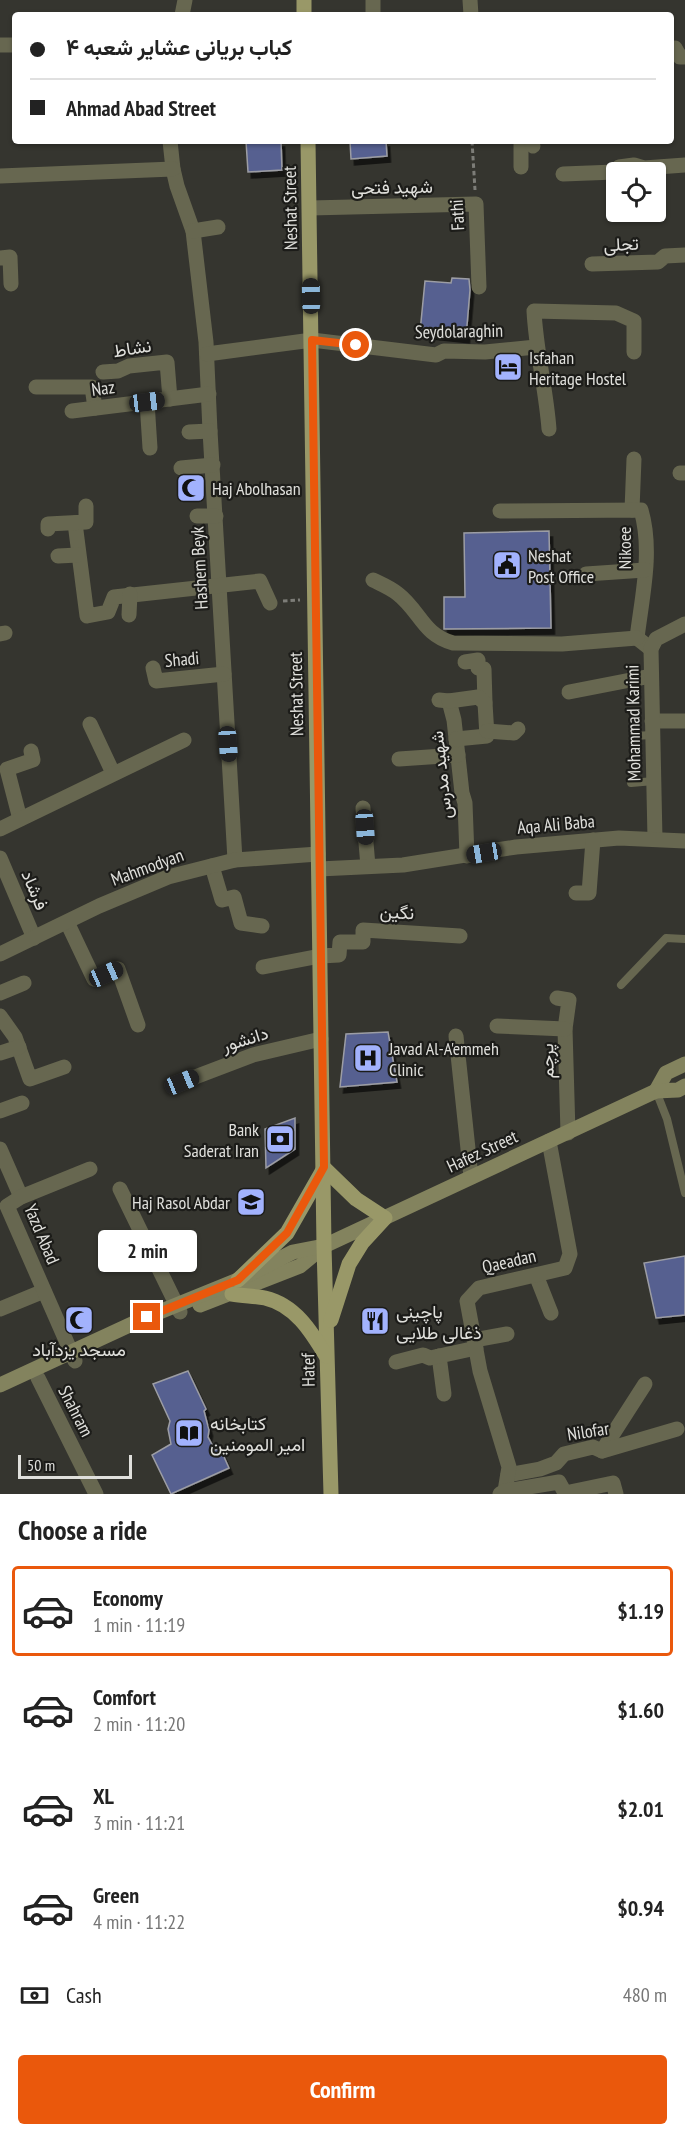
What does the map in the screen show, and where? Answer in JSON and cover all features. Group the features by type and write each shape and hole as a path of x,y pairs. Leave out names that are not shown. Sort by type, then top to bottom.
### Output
{"main road":[{"name":"Neshat Street","path":"308,144 324,1246"},
{"name":"Hafez Street","path":"656,1091 666,1073 685,1064"},
{"name":"Hafez Street","path":"324,1246 656,1091 678,1090 685,1086"},
{"path":"238,1280 287,1233 324,1167 356,1199 385,1218 362,1242 349,1264 327,1330"},
{"path":"0,1385 74,1356 178,1309 293,1252 324,1246"},
{"path":"178,1309 232,1294 300,1266 324,1246"},
{"name":"Hatef","path":"324,1246 331,1494"},
{"path":"232,1294 266,1298 284,1305 298,1315 314,1335 327,1358"},
{"path":"0,1395 38,1378 74,1356"}],"street":[{"path":"674,48 680,57 685,57"},
{"name":"Hashem Beyk","path":"170,144 173,169 193,231 207,354 235,860"},
{"path":"521,167 526,144"},
{"path":"562,174 615,172 619,167 634,165 644,168 685,165"},
{"path":"0,176 173,169"},
{"name":"شهید فتحی","path":"310,208 476,204"},
{"name":"Fathi","path":"476,204 479,287"},
{"path":"193,231 218,227"},
{"name":"تجلی","path":"592,264 658,262 665,256 685,255"},
{"path":"0,258 10,257 11,285"},
{"path":"549,429 542,370 536,347 534,311 616,313 634,321 634,352"},
{"name":"Seydolaraghin","path":"207,354 312,340 436,355 444,351 485,352 536,347"},
{"name":"نشاط","path":"103,372 118,371 129,366 167,362 170,399"},
{"path":"36,387 92,387 95,408"},
{"name":"Naz","path":"72,411 209,394"},
{"path":"147,402 150,447"},
{"path":"189,432 210,431"},
{"path":"634,459 637,510"},
{"path":"181,468 213,465"},
{"path":"48,529 48,524 86,522 86,506"},
{"name":"Nikoee","path":"500,511 637,510 646,538 645,570 637,638"},
{"path":"197,516 216,516"},
{"path":"75,523 87,616 108,612 114,597 260,581 270,603"},
{"path":"58,556 78,555"},
{"path":"586,574 645,570"},
{"path":"373,580 398,594 430,631 440,639 453,643 562,644 637,638 651,649"},
{"path":"129,615 130,594"},
{"name":"Mohammad Karimi","path":"655,839 651,649 656,639 685,624"},
{"path":"456,738 487,737 489,700 484,669 478,668 478,660 465,662"},
{"name":"Shadi","path":"153,668 156,681 224,674"},
{"path":"569,692 651,676"},
{"name":"شهید مدرس","path":"467,856 465,803 454,720 444,700 478,697 489,700"},
{"path":"652,728 684,721"},
{"path":"90,724 113,773"},
{"path":"487,731 514,733 518,729"},
{"path":"0,829 184,740"},
{"path":"20,819 7,769 33,760 31,751"},
{"path":"399,759 458,755"},
{"path":"363,808 368,866"},
{"name":"Aqa Ali Baba","path":"318,861 368,866 403,865 516,847 592,840 619,838 685,840"},
{"path":"576,893 589,893 592,840"},
{"name":"فرشاد","path":"0,858 4,877 34,938"},
{"name":"Mahmodyan","path":"0,954 99,906 168,878 235,860 318,861"},
{"path":"212,866 222,900 234,897 241,923 262,926"},
{"path":"67,922 94,979 118,969 138,1025"},
{"name":"نگین","path":"320,956 339,955 340,942 363,942 363,930 460,936"},
{"path":"263,968 320,956"},
{"path":"0,993 24,983"},
{"name":"پرچم","path":"557,998 568,1000 565,1029 568,1133"},
{"path":"0,1016 15,1037 30,1079 64,1067"},
{"path":"496,1026 565,1029"},
{"path":"456,1036 471,1177"},
{"name":"دانشور","path":"182,1082 254,1055 321,1039"},
{"path":"0,1053 19,1047"},
{"path":"0,1111 22,1102"},
{"name":"Qaeadan","path":"502,1493 509,1467 480,1371 467,1300 479,1288 565,1268 570,1254 549,1141"},
{"path":"0,1149 21,1197"},
{"name":"Yazd Abad","path":"74,1356 7,1206 21,1197 90,1168"},
{"path":"120,1189 178,1309"},
{"path":"536,1275 551,1313"},
{"path":"0,1309 45,1291"},
{"path":"396,1362 423,1355 430,1358 439,1356 507,1334"},
{"path":"439,1356 444,1394"},
{"name":"Shahram","path":"38,1378 96,1494"},
{"path":"602,1451 645,1384"},
{"name":"Nilofar","path":"508,1475 540,1469 556,1463 564,1454 593,1447 602,1451 677,1429"},
{"path":"502,1493 559,1482 565,1493 614,1483 616,1494"}],"lane":[{"path":"633,736 652,728"},
{"path":"631,783 654,781"},
{"path":"621,985 666,938 685,939"},
{"path":"656,1091 667,1119 685,1193"}],"path":[{"name":"Fathi","path":"472,144 476,204"},
{"path":"270,603 314,598"}],"building":[{"path":"246,144 281,144 282,170 248,172"},
{"path":"350,144 386,144 387,156 351,159"},
{"path":"452,278 469,279 466,337 420,332 425,281 451,283"},
{"name":"Neshat Post Office","path":"549,531 551,628 444,629 444,597 465,597 464,533"},
{"name":"Javad Al-A'emmeh Clinic","path":"388,1032 397,1082 340,1087 346,1034"},
{"name":"Bank Saderat Iran","path":"295,1118 295,1149 266,1168 265,1129"},
{"path":"685,1256 685,1315 656,1318 644,1263"},
{"name":"کتابخانه امیر المومنین","path":"188,1371 206,1409 204,1411 209,1430 208,1437 215,1450 220,1448 229,1468 171,1494 152,1455 171,1444 168,1429 170,1421 153,1384"}],"place":[{"name":"Isfahan Heritage Hostel","path":"508,367"},
{"name":"Haj Abolhasan","path":"191,488"},
{"name":"Neshat Post Office","path":"507,565"},
{"name":"Javad Al-A'emmeh Clinic","path":"368,1058"},
{"name":"Bank Saderat Iran","path":"280,1139"},
{"name":"Haj Rasol Abdar","path":"251,1202"},
{"name":"مسجد یزدآباد","path":"79,1320"},
{"name":"پاچینی ذغالی طلایی","path":"375,1321"},
{"name":"کتابخانه امیر المومنین","path":"189,1433"}],"route":[{"path":"147,1317 238,1280 287,1233 324,1167 312,340 356,345"}]}
